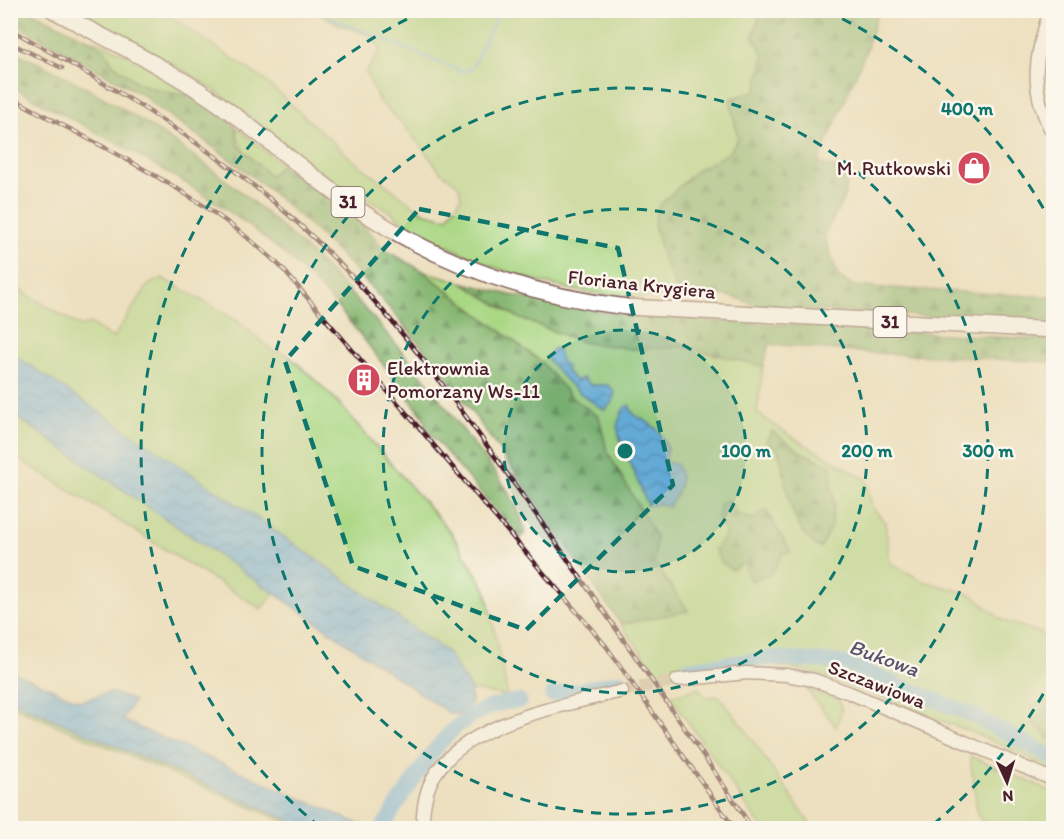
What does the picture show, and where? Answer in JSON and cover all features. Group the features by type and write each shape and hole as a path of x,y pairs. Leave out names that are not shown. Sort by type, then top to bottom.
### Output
{"main road":[{"name":"Floriana Krygiera","path":"53,10 190,85 246,123 358,209 445,258 496,279 552,295 608,305 677,311 1053,330"}],"street":[{"path":"1050,10 1038,54 1035,79 1038,99 1053,136"},
{"name":"Szczawiowa","path":"677,681 746,673 786,675 814,680 997,754 1053,780"},
{"path":"422,828 425,800 432,779 468,744 518,717 622,691"}],"highlighted area":[{"path":"419,209 618,248 673,485 526,630 353,566 285,361"}],"green space":[{"path":"11,11 31,11 85,38 105,50 112,63 138,83 162,91 195,97 236,127 238,145 270,176 282,165 357,218 385,250 421,270 541,362 571,397 599,417 607,451 656,537 654,562 688,611 621,624 462,398 393,312 356,271 310,225 209,144 156,107 145,96 11,22"},
{"path":"67,11 162,11 263,79 355,162 423,212 447,218 461,198 459,186 440,171 405,126 379,101 366,72 381,49 368,34 340,25 315,11 761,11 753,36 764,56 756,91 730,99 738,138 729,153 697,170 659,206 654,224 664,261 680,295 634,297 587,292 541,282 496,268 408,229 392,213 332,181 208,86 144,49"},
{"path":"761,11 878,11 866,51 818,163 845,170 847,178 845,195 824,235 838,276 854,286 1053,297 1053,322 758,308 730,297 710,294 680,295 664,261 654,224 659,206 697,170 729,153 738,138 730,99 756,91 764,56 753,36"},
{"path":"85,38 128,55 195,97 162,91 138,83 112,63 104,50"},
{"path":"11,50 80,84 145,123 207,166 265,212 321,263 373,317 422,375 502,482 522,520 525,533 520,539 423,425 426,422 420,412 353,326 310,278 277,248 205,195 11,86"},
{"path":"236,127 282,165 270,176 263,171 243,150"},
{"path":"421,270 461,282 519,318 632,349 684,347 763,366 757,413 794,438 866,479 872,507 885,522 890,563 921,580 972,595 1002,620 1053,637 1053,699 1032,706 1033,723 1053,741 1053,772 1023,754 974,733 811,672 772,665 723,667 659,677 621,624 688,611 654,562 656,537 607,451 599,417 571,397 541,362","holes":["629,405 634,415 650,424 659,433 668,449 648,506 635,470","772,431 801,452 831,466 831,487 836,506 786,478","766,510 782,554 771,574 716,550 737,514 753,519"]},
{"path":"162,278 238,321 273,351 285,353 298,364 336,400 452,534 486,590 508,696 471,690 447,652 253,515 11,353 10,284 81,327 90,323 113,338 148,285"},
{"path":"461,282 510,295 629,316 1053,340 1053,362 872,353 769,344 763,366 684,347 632,349 582,342 519,318"},
{"path":"10,413 275,593 261,609 11,454"},
{"path":"772,431 801,452 831,466 833,517 827,536 820,548 809,540 795,518 790,505 779,451 766,441"},
{"path":"728,500 737,514 753,519 766,510 791,552 782,554 771,574 750,581 744,562 732,570 720,561 715,550 726,533 718,519 720,504"},
{"path":"699,688 705,697 719,696 745,729 813,828 762,828 670,696"},
{"path":"807,690 838,698 842,710 836,727"},
{"path":"1054,699 1053,741 1033,723 1032,706"},
{"path":"10,701 307,828 300,828 11,706"},
{"path":"970,756 1053,792 1053,828 987,828 978,816"}],"water":[{"path":"554,348 558,350 561,361 567,366 566,371 576,381 583,378 591,385 608,385 615,392 613,401 605,410 580,393 552,365 546,357"},
{"path":"11,353 253,515 447,652 471,690 471,704 459,714 449,713 11,413"},
{"path":"629,405 634,415 649,423 660,433 666,446 665,462 676,464 679,470 679,486 669,507 660,504 648,506 619,436 617,426 623,409"},
{"path":"11,671 80,701 111,692 134,701 122,720 368,828 307,828 11,701"}],"waterway":[{"path":"324,10 329,17 460,71 471,70 500,10"},
{"name":"Bukowa","path":"686,669 772,658 846,663 972,715 1054,758"},
{"name":"Bukowa","path":"552,695 620,681"},
{"name":"Bukowa","path":"407,790 452,730 482,710 499,704 520,701"},
{"path":"459,702 470,716"},
{"name":"Bukowa","path":"382,828 402,797"}],"tunnel":[{"path":"622,691 677,680"}],"railway":[{"path":"10,29 87,73 197,144 267,196 334,257 396,326 481,437 645,670 752,828"},
{"path":"10,43 62,68"},
{"path":"10,97 152,173 186,194 219,216 281,267 606,646 734,828"}],"place":[{"name":"M. Rutkowski","path":"974,168"},
{"name":"Elektrownia Pomorzany Ws-11","path":"364,380"}]}
